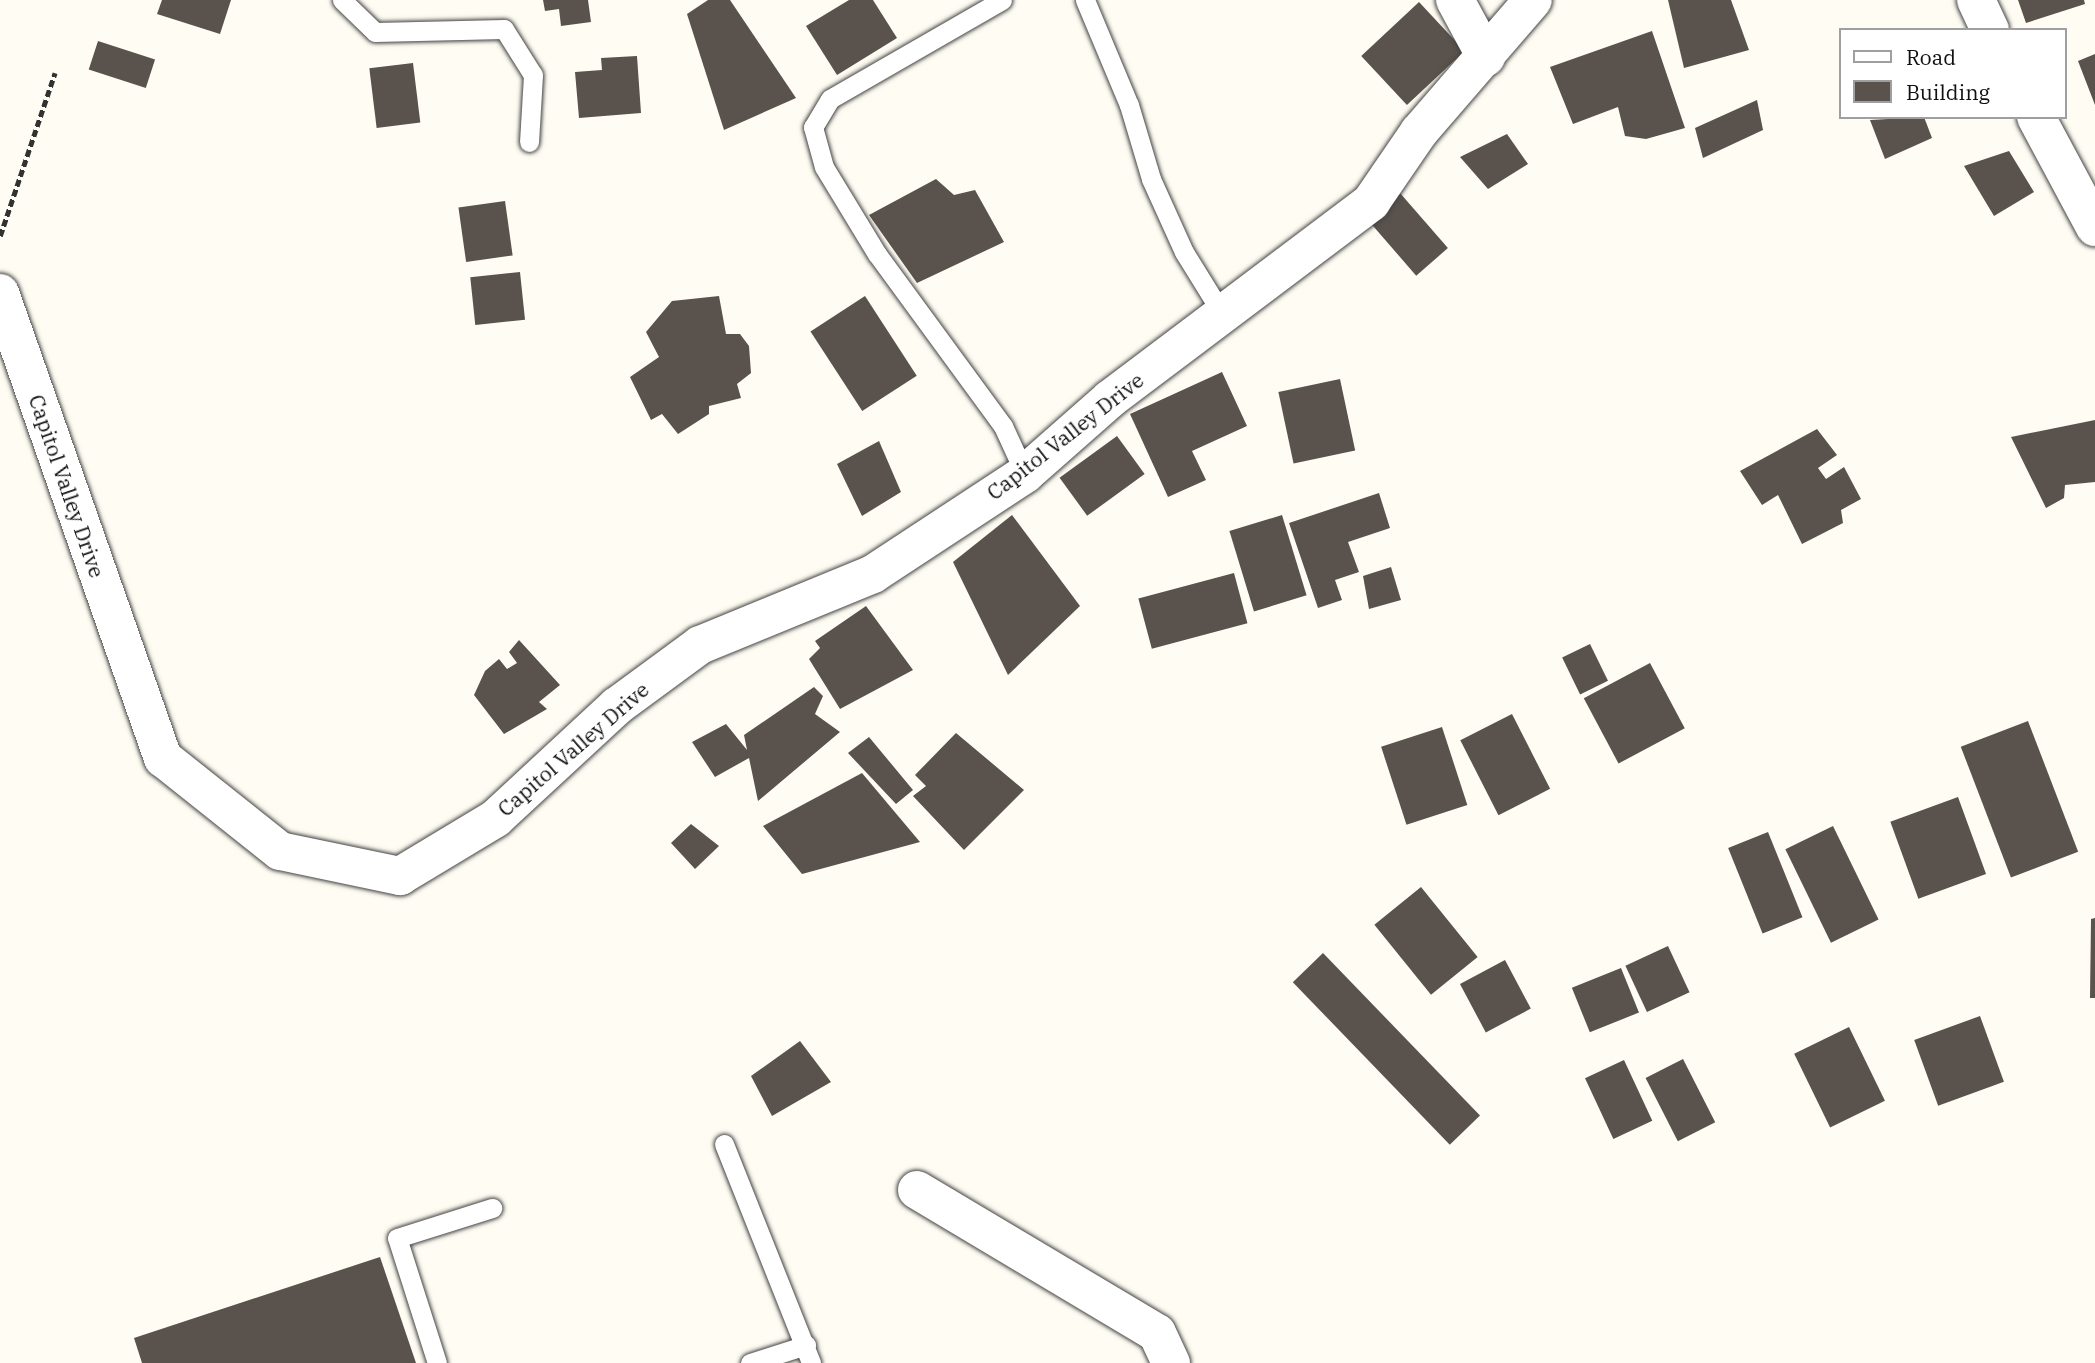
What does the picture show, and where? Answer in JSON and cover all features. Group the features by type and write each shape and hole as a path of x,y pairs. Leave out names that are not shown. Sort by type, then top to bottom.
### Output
{"street":[{"path":"1455,0 1486,57"},
{"name":"Capitol Valley Drive","path":"0,293 163,758 280,851 400,876 496,818 617,706 700,645 873,574 1025,474 1110,399 1371,202 1419,132 1533,0"},
{"path":"1976,0 1989,28"},
{"path":"2037,119 2095,227"},
{"path":"918,1190 1157,1333 1171,1363"}],"lane":[{"path":"342,0 375,32 503,29 533,75 529,142"},
{"path":"1002,0 830,99 813,127 824,167 870,243 1003,426 1025,474"},
{"path":"1085,0 1129,105 1151,179 1184,252 1223,315"},
{"path":"724,1144 809,1354 750,1363"},
{"path":"437,1363 397,1238 492,1208"}],"path":[{"path":"0,236 55,73"}],"building":[{"path":"162,0 231,0 220,34 157,14"},
{"path":"543,0 588,0 591,22 561,26 559,9 545,11"},
{"path":"708,0 730,0 796,98 724,130 687,14"},
{"path":"849,0 873,0 897,38 837,75 806,26"},
{"path":"1668,0 1731,0 1749,50 1684,68"},
{"path":"2018,0 2084,0 2085,4 2026,23"},
{"path":"1419,2 1465,51 1407,105 1361,56"},
{"path":"1652,31 1685,128 1646,139 1625,136 1618,107 1573,124 1550,67"},
{"path":"98,41 155,60 146,88 89,70"},
{"path":"2095,54 2095,105 2078,61"},
{"path":"637,56 641,113 579,118 575,72 602,70 601,58"},
{"path":"413,63 420,123 377,128 369,68"},
{"path":"1757,100 1763,130 1703,158 1695,128"},
{"path":"1925,119 1932,138 1885,159 1870,120"},
{"path":"1507,134 1528,164 1488,189 1460,157"},
{"path":"2009,151 2034,192 1994,216 1964,166"},
{"path":"936,179 954,195 975,190 1004,242 917,283 869,215"},
{"path":"1400,193 1448,248 1416,276 1368,221"},
{"path":"505,201 513,255 466,262 458,208"},
{"path":"520,272 525,320 475,325 470,277"},
{"path":"719,296 726,334 740,334 749,346 751,373 737,384 741,398 709,406 709,414 678,434 662,414 651,420 630,377 659,357 646,332 672,301"},
{"path":"865,296 917,376 862,411 810,331"},
{"path":"1222,372 1247,426 1192,451 1206,480 1168,497 1130,414"},
{"path":"1340,379 1355,450 1294,464 1278,392"},
{"path":"2095,420 2095,482 2065,485 2064,498 2046,508 2011,437"},
{"path":"1817,429 1837,455 1818,468 1826,479 1844,467 1861,499 1841,510 1843,523 1802,544 1778,495 1762,505 1740,471"},
{"path":"1117,436 1145,474 1087,516 1060,478"},
{"path":"879,441 901,492 862,516 837,464"},
{"path":"1379,493 1390,528 1348,542 1359,572 1335,580 1342,600 1318,608 1289,523"},
{"path":"1012,515 1080,606 1008,675 953,562"},
{"path":"1282,515 1307,595 1254,611 1229,531"},
{"path":"1391,567 1401,600 1369,609 1363,576"},
{"path":"1234,573 1247,623 1152,649 1138,599"},
{"path":"866,606 913,670 840,709 809,659 820,648 815,641"},
{"path":"519,640 560,685 539,702 547,709 504,734 474,695 485,671 499,659 507,669 517,663 509,652"},
{"path":"1590,644 1608,681 1580,694 1562,658"},
{"path":"1650,663 1685,728 1619,764 1584,698"},
{"path":"814,687 823,696 815,714 840,732 758,801 749,758 715,777 692,742 726,724 747,750 744,735"},
{"path":"1512,714 1550,789 1498,815 1460,740"},
{"path":"2028,721 2078,852 2011,878 1961,747"},
{"path":"1442,727 1467,805 1406,825 1381,747"},
{"path":"956,733 1024,790 964,850 913,796 926,786 915,775"},
{"path":"869,737 913,790 896,804 848,753"},
{"path":"862,773 920,842 802,874 763,826"},
{"path":"1958,797 1986,874 1918,899 1890,822"},
{"path":"691,824 719,846 695,869 671,843"},
{"path":"1833,826 1879,919 1831,943 1785,849"},
{"path":"1768,832 1802,917 1763,933 1728,848"},
{"path":"1421,887 1478,957 1431,995 1374,925"},
{"path":"2095,918 2095,998 2090,998 2091,919"},
{"path":"1668,946 1690,992 1647,1012 1625,966"},
{"path":"1323,953 1480,1116 1450,1145 1293,982"},
{"path":"1505,960 1531,1009 1486,1033 1460,984"},
{"path":"1621,968 1639,1013 1590,1032 1572,988"},
{"path":"1980,1016 2004,1082 1938,1106 1914,1040"},
{"path":"1849,1027 1885,1101 1830,1127 1794,1054"},
{"path":"800,1041 831,1082 772,1116 751,1076"},
{"path":"1683,1059 1715,1122 1678,1141 1646,1078"},
{"path":"1624,1060 1652,1121 1613,1139 1585,1078"},
{"path":"380,1257 416,1363 142,1363 134,1338"}]}
